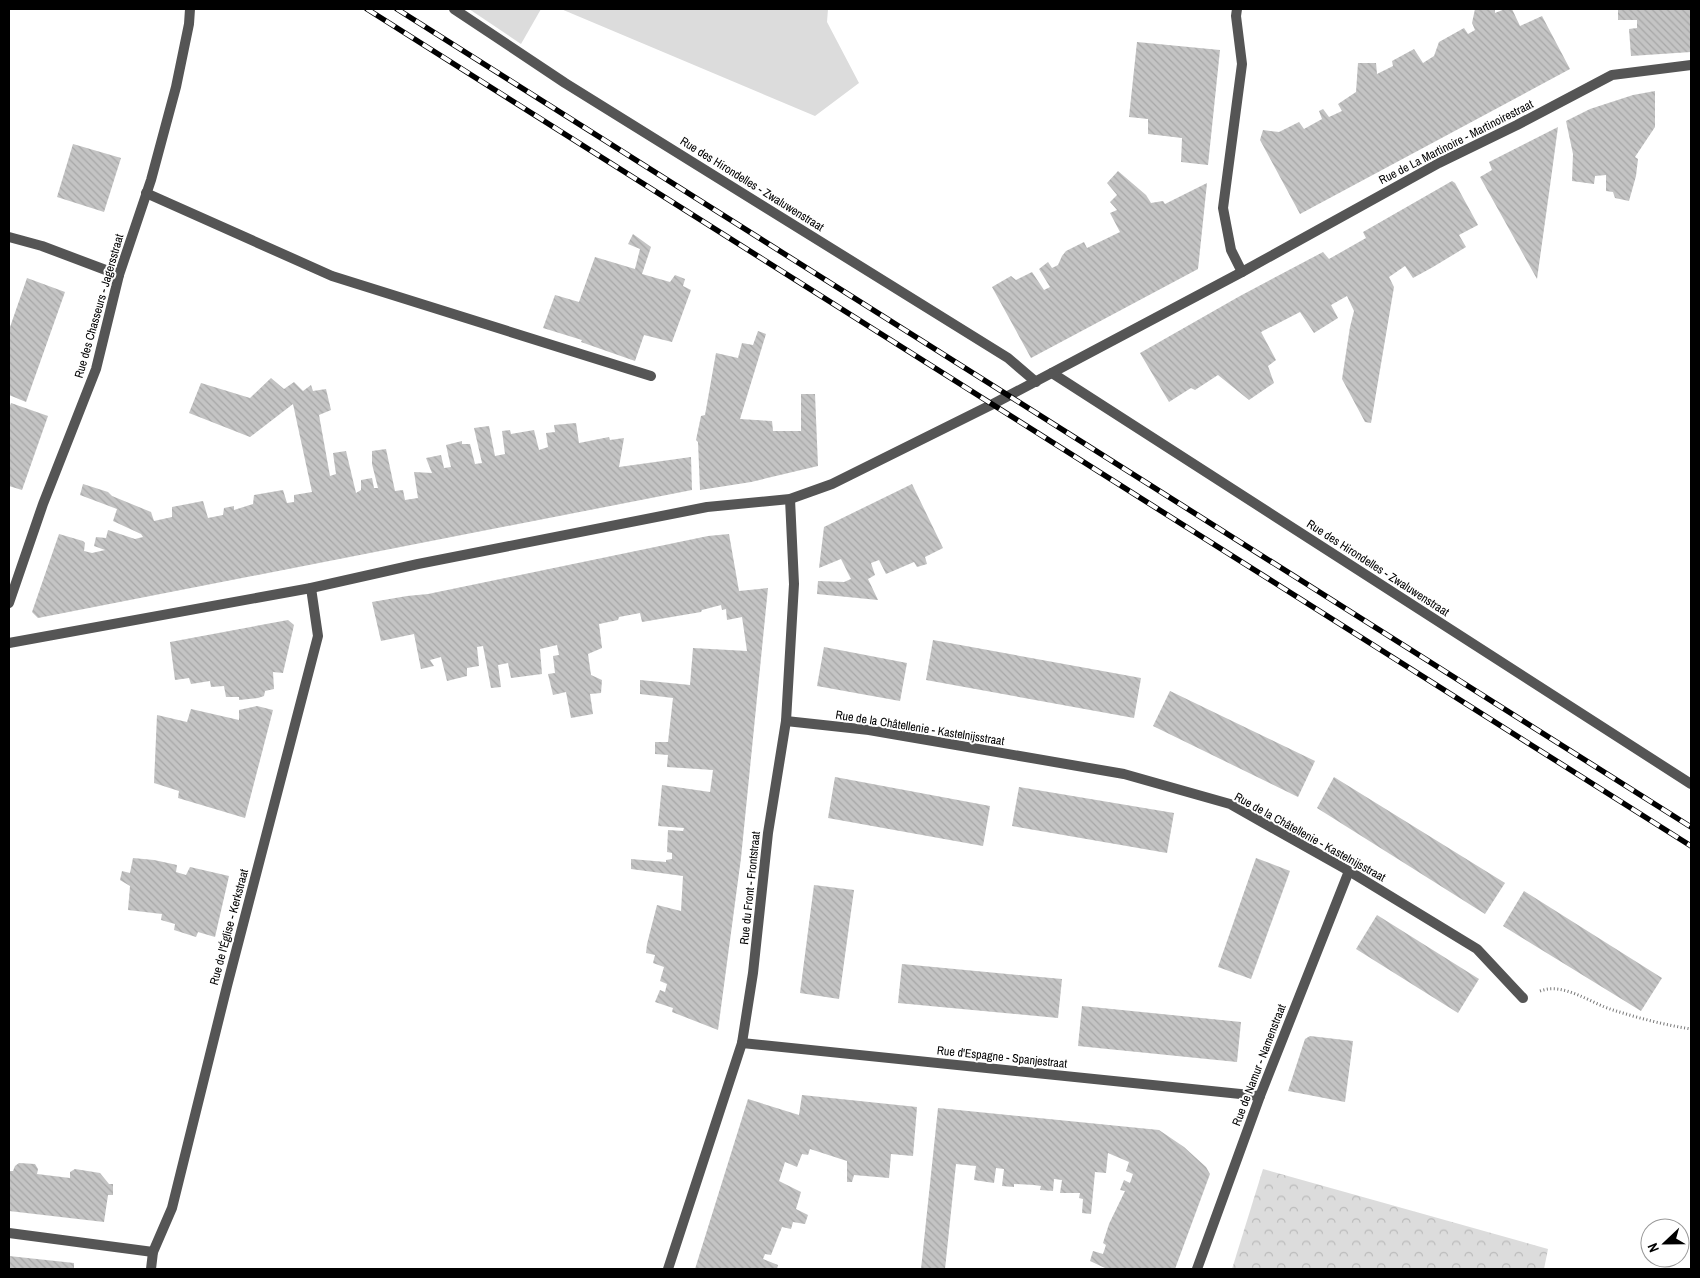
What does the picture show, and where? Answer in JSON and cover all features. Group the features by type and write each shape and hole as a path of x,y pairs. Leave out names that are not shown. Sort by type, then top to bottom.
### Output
{"street":[{"name":"Rue des Chasseurs - Jagersstraat","path":"9,603 43,504 96,369 119,275 146,193 176,86 189,24 190,9"},
{"name":"Rue des Hirondelles - Zwaluwenstraat","path":"454,9 564,83 1008,358 1036,382"},
{"path":"1237,9 1236,16 1242,64 1223,208 1231,250 1242,272"},
{"name":"Rue de La Martinoire - Martinoirestraat","path":"9,643 311,588 418,564 707,507 790,499 832,484 1036,382 1242,272 1439,162 1518,125 1612,75 1691,65"},
{"path":"146,193 332,276 651,376"},
{"path":"9,237 42,246 119,275"},
{"name":"Rue des Hirondelles - Zwaluwenstraat","path":"1052,373 1691,784"},
{"name":"Rue du Front - Frontstraat","path":"668,1269 742,1043 753,973 768,833 786,721 794,584 790,499"},
{"name":"Rue de l'Église - Kerkstraat","path":"151,1269 153,1252 172,1208 227,986 318,636 311,588"},
{"name":"Rue de la Châtellenie - Kastelnijsstraat","path":"786,721 869,730 1124,774 1230,804 1349,871 1477,949 1523,998"},
{"name":"Rue de Namur - Namenstraat","path":"1197,1269 1260,1096 1349,871"},
{"name":"Rue d'Espagne - Spanjestraat","path":"742,1043 1260,1096"},
{"path":"9,1233 153,1252"}],"path":[{"path":"1523,998 1548,988 1574,993 1611,1010 1665,1025 1691,1029"}],"green space":[{"path":"469,9 541,9 521,44"},
{"path":"561,9 828,9 827,22 859,83 815,116"},
{"path":"1263,1169 1548,1249 1544,1269 1232,1269"}],"building":[{"path":"1475,9 1495,9 1495,13 1505,9 1512,9 1520,26 1542,16 1570,69 1300,214 1260,140 1263,130 1279,132 1299,122 1304,129 1322,119 1319,111 1323,109 1329,117 1342,111 1338,104 1356,92 1358,63 1376,63 1377,74 1393,66 1392,61 1414,49 1423,63 1434,56 1439,42 1464,28 1468,34 1475,30 1472,23"},
{"path":"1618,9 1691,9 1691,52 1631,56 1629,29 1637,28 1637,20 1618,20"},
{"path":"1137,42 1220,50 1208,165 1181,162 1182,138 1148,134 1148,119 1129,117"},
{"path":"1655,91 1655,127 1635,157 1638,159 1636,176 1629,201 1615,198 1613,192 1606,191 1606,175 1595,176 1594,184 1572,181 1573,154 1566,121 1590,109 1633,95"},
{"path":"1558,127 1537,279 1480,177 1492,170 1489,162"},
{"path":"73,144 121,158 104,212 57,197"},
{"path":"1118,171 1146,195 1151,203 1163,201 1165,204 1207,183 1198,269 1031,358 992,287 1011,276 1016,280 1032,272 1044,290 1050,287 1039,269 1048,262 1052,268 1058,265 1066,251 1084,242 1087,248 1120,232 1110,213 1117,210 1110,202 1117,195 1107,183"},
{"path":"1452,181 1455,183 1478,225 1459,235 1466,247 1433,267 1413,278 1405,266 1389,277 1394,287 1371,423 1365,422 1342,379 1354,311 1347,296 1331,305 1338,318 1314,333 1300,312 1261,332 1276,360 1268,366 1274,383 1249,400 1218,375 1195,390 1191,388 1169,402 1140,353 1240,296 1323,252 1329,259 1366,238 1363,232"},
{"path":"633,234 651,247 642,274 670,282 675,275 685,279 683,286 691,290 672,342 644,335 635,361 581,342 582,340 543,328 555,295 579,302 595,257 635,269 640,249 628,244"},
{"path":"27,278 65,292 26,402 9,395 9,330"},
{"path":"758,331 766,334 740,419 772,421 773,431 801,431 801,394 815,394 818,466 751,482 700,490 698,442 696,440 701,416 705,415 716,353 738,358 742,343 753,345"},
{"path":"271,378 284,389 294,382 303,391 311,385 313,391 326,389 331,410 319,415 330,476 336,474 333,453 346,451 356,493 361,490 361,480 372,478 374,488 378,488 372,464 372,451 386,449 395,491 403,490 405,500 418,498 414,472 432,473 426,458 441,455 444,468 451,467 446,445 462,441 462,444 470,444 475,464 482,463 474,428 489,426 495,456 505,454 502,431 510,430 511,434 534,430 539,450 548,447 546,433 555,432 554,425 576,423 579,443 609,437 610,440 624,438 619,467 691,457 692,490 38,618 32,612 59,534 83,541 85,543 84,551 92,553 105,550 94,546 96,537 106,538 108,530 135,539 143,537 141,534 113,521 117,509 80,495 83,484 108,492 112,496 151,512 154,521 172,517 172,507 203,501 208,518 223,515 224,508 234,506 234,510 253,504 254,495 283,490 287,503 294,502 294,495 312,492 293,404 250,437 189,413 201,383 250,398"},
{"path":"11,403 48,416 22,490 9,486 9,408"},
{"path":"912,484 943,548 925,557 927,564 917,567 914,562 886,574 879,560 871,563 875,575 868,579 878,600 817,594 818,581 844,582 851,579 841,559 819,568 824,527"},
{"path":"729,534 739,591 768,588 741,858 718,1030 672,1012 673,1008 655,1002 660,990 665,992 667,984 660,981 664,967 653,963 655,955 646,953 647,944 657,905 681,911 683,876 631,869 631,859 666,862 666,860 672,859 672,853 667,852 668,830 683,831 684,828 658,826 662,785 710,792 713,770 667,767 668,755 655,754 655,742 668,742 673,698 640,694 640,680 690,685 693,648 747,651 742,617 727,620 726,609 722,610 721,605 702,610 701,612 642,622 640,613 619,617 618,620 599,624 602,648 588,654 591,675 602,680 601,693 590,694 593,714 571,718 566,692 553,695 548,674 555,673 553,656 559,655 557,645 540,649 542,674 511,678 508,663 498,665 501,687 491,688 483,646 477,647 479,666 467,668 467,676 447,681 441,657 430,660 434,666 421,669 414,634 381,641 372,602 428,594 708,536"},
{"path":"288,620 294,625 283,673 273,672 274,689 265,691 264,696 239,700 239,697 226,697 224,686 211,687 210,681 191,684 189,678 175,680 170,642"},
{"path":"933,640 1141,678 1134,718 926,680"},
{"path":"824,647 907,663 900,701 817,686"},
{"path":"1170,691 1315,761 1298,797 1153,726"},
{"path":"257,706 273,710 245,818 178,798 179,791 154,783 157,715 187,722 191,709 239,720 239,710"},
{"path":"835,777 990,806 983,846 828,818"},
{"path":"1334,777 1505,883 1485,914 1317,808"},
{"path":"1019,787 1174,813 1167,853 1012,826"},
{"path":"133,858 177,865 176,872 186,875 190,867 229,876 215,937 198,932 196,937 174,930 175,924 161,920 162,914 128,910 130,886 120,880 122,871 130,873"},
{"path":"1256,858 1290,871 1251,979 1218,967"},
{"path":"814,885 854,890 839,999 800,993"},
{"path":"1524,891 1662,978 1641,1011 1503,926"},
{"path":"1377,915 1479,979 1458,1013 1356,949"},
{"path":"902,964 1062,979 1058,1018 898,1003"},
{"path":"1082,1006 1241,1022 1237,1062 1078,1046"},
{"path":"1310,1036 1353,1041 1345,1102 1288,1091 1305,1039"},
{"path":"802,1095 917,1107 913,1156 891,1154 889,1178 854,1175 852,1182 847,1182 847,1161 810,1149 808,1155 802,1154 797,1167 785,1162 779,1181 801,1192 796,1209 808,1215 805,1224 793,1222 791,1229 782,1227 771,1255 765,1254 763,1259 778,1265 777,1269 695,1269 748,1099 799,1115"},
{"path":"938,1108 1159,1130 1184,1147 1206,1167 1210,1174 1175,1269 1105,1269 1090,1261 1093,1251 1103,1254 1106,1245 1103,1243 1109,1224 1125,1191 1120,1190 1124,1180 1130,1183 1133,1174 1126,1171 1129,1162 1108,1153 1106,1173 1095,1172 1091,1214 1082,1213 1083,1199 1079,1198 1080,1193 1060,1193 1062,1180 1054,1179 1053,1191 1040,1190 1041,1186 1034,1185 1014,1184 1014,1187 1002,1186 1004,1169 996,1168 994,1183 974,1180 976,1166 956,1164 945,1269 921,1269"},
{"path":"19,1163 35,1164 38,1169 37,1174 70,1178 70,1172 75,1169 100,1173 109,1184 113,1184 113,1195 108,1195 104,1222 9,1211 9,1171 13,1171"},
{"path":"9,1256 74,1263 74,1269 9,1269"}],"railway":[{"path":"367,9 1691,846"},
{"path":"397,9 1691,827"}]}
